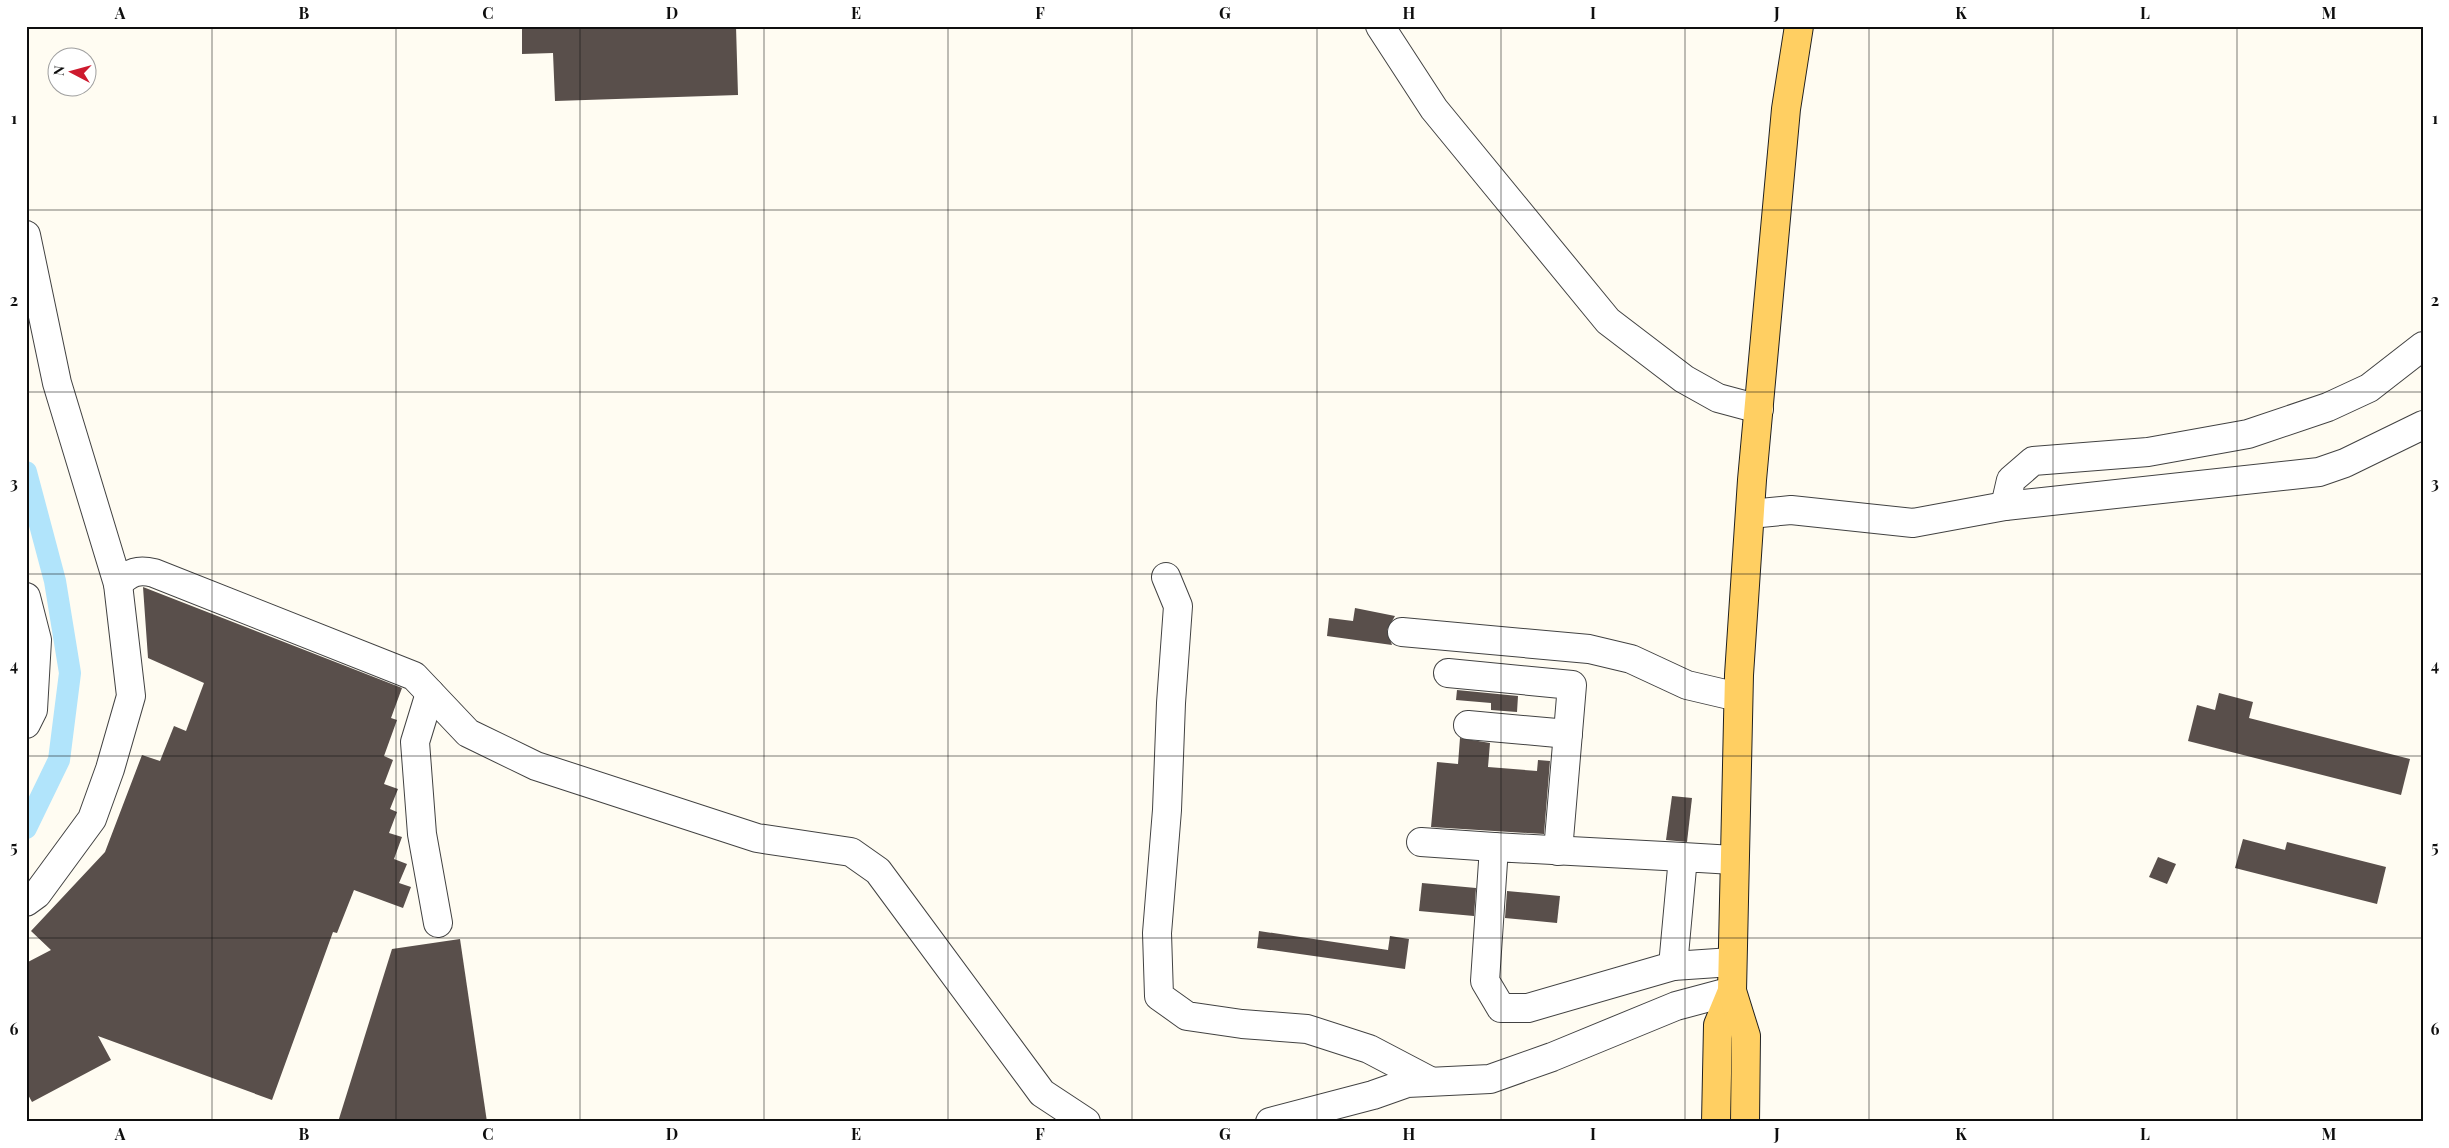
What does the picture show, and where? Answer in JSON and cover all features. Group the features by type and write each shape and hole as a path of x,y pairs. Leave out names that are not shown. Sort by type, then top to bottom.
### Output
{"main road":[{"path":"1744,1122 1746,1036 1732,991 1733,860 1738,697 1750,514 1786,108 1799,26"},
{"path":"1716,1122 1718,1025 1732,991"}],"lane":[{"path":"1380,26 1434,109 1608,320 1684,379 1718,398 1759,409"},
{"path":"26,235 57,383 118,584 131,696 110,769 92,819 37,894 26,902"},
{"path":"2005,506 2011,480 2032,461 2148,452 2248,434 2328,407 2369,388 2423,346"},
{"path":"1750,514 1791,510 1913,523 2005,506 2319,472 2345,463 2423,425"},
{"path":"118,584 126,575 140,569 154,573 414,676 468,733 536,766 757,838 851,852 878,871 1042,1093 1086,1122"},
{"path":"1166,577 1178,606 1171,703 1167,810 1157,933 1159,996 1186,1016 1242,1024 1307,1029 1369,1049 1430,1081"},
{"path":"26,597 37,640 33,710 26,724"},
{"path":"1402,632 1589,649 1632,660 1687,685 1738,697"},
{"path":"1448,673 1572,685 1558,851"},
{"path":"430,693 415,742 422,834 438,923"},
{"path":"1468,725 1568,734"},
{"path":"1421,842 1733,860"},
{"path":"1494,847 1485,981 1501,1008 1528,1008 1672,966 1732,962"},
{"path":"1672,966 1683,858"},
{"path":"1270,1122 1373,1095 1407,1083 1490,1079 1552,1057 1676,1006 1732,991"}],"building":[{"path":"522,26 736,26 738,95 555,101 553,53 522,54"},
{"path":"143,587 402,688 391,718 397,720 384,756 393,760 384,784 398,789 390,809 397,812 389,833 402,837 394,859 407,864 399,883 411,887 403,908 354,890 337,933 333,932 272,1100 98,1036 111,1060 32,1102 26,1091 26,963 51,950 31,931 105,852 142,755 160,761 174,726 186,731 204,683 148,658"},
{"path":"1355,608 1395,616 1387,630 1392,645 1327,636 1329,618 1353,621"},
{"path":"1457,690 1518,696 1517,712 1491,710 1491,703 1456,700"},
{"path":"2219,693 2253,702 2249,718 2410,759 2401,795 2188,741 2197,705 2215,710"},
{"path":"1460,738 1490,743 1488,767 1537,771 1538,760 1550,761 1544,834 1431,827 1437,762 1458,764"},
{"path":"1672,796 1692,798 1687,842 1666,840"},
{"path":"2243,839 2285,850 2287,842 2386,867 2377,904 2235,868"},
{"path":"2158,857 2176,864 2167,884 2149,877"},
{"path":"1422,883 1476,888 1474,916 1419,911"},
{"path":"1507,891 1560,896 1557,923 1505,918"},
{"path":"1259,931 1388,950 1390,936 1409,939 1405,969 1257,948"},
{"path":"460,939 487,1122 338,1122 392,949"}],"waterway":[{"path":"26,472 55,581 70,673 59,760 26,828"}]}
